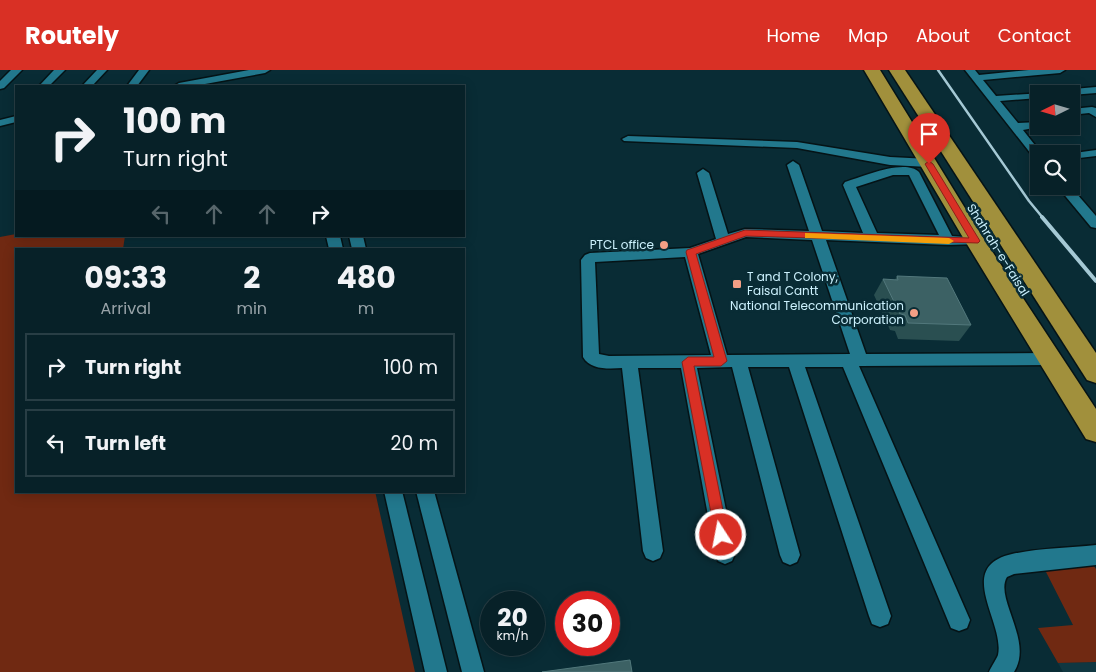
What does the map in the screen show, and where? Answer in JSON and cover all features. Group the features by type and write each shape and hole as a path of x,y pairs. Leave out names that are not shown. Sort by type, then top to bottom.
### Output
{"highway":[{"path":"872,70 975,241 1096,431"},
{"name":"Shahrah-e-Faisal","path":"885,70 1096,404"},
{"name":"Shahrah-e-Faisal","path":"897,70 1096,373"}],"street":[{"path":"0,86 17,70"},
{"path":"45,85 60,70"},
{"path":"88,85 102,70"},
{"path":"133,85 144,70"},
{"path":"184,85 264,70"},
{"path":"973,74 1060,70"},
{"path":"973,74 1030,146"},
{"path":"1080,91 1096,90"},
{"path":"992,99 1030,96"},
{"path":"1080,111 1092,110 1096,114"},
{"path":"1080,120 1096,119"},
{"path":"1014,127 1030,126"},
{"path":"628,139 796,145 890,162 929,164"},
{"path":"1080,155 1096,154"},
{"path":"793,166 854,360 959,620"},
{"path":"872,238 849,185 892,171 912,172 948,241"},
{"path":"703,173 723,240"},
{"path":"1071,195 1096,224"},
{"path":"975,241 745,233 691,252 594,256 588,260 591,357 595,361 629,362 1050,359"},
{"path":"691,252 730,361 790,555"},
{"path":"795,361 880,616"},
{"path":"629,362 653,551"},
{"path":"688,362 725,554"},
{"path":"393,493 436,672"},
{"path":"426,493 473,672"},
{"path":"1000,672 1009,659 1008,635 994,592 995,578 1000,570 1012,564 1096,556"}],"shaded area":[{"path":"15,234 15,237 125,237 123,248 15,248 15,493 375,493 415,672 0,672 0,237"},
{"path":"1093,565 1096,569 1096,662 1058,663 1038,628 1073,625 1045,570"},
{"path":"1096,662 1096,672 1063,672 1058,663"}],"building":[{"path":"897,276 947,278 971,325 908,323 905,315 900,314 883,279 898,280"},
{"path":"630,660 632,672 542,672"}],"railway":[{"path":"938,70 1029,201 1043,218"},
{"path":"1042,217 1096,281"}],"slow traffic":[{"path":"809,236 949,241"}],"place":[{"name":"PTCL office","path":"664,245"},
{"name":"T and T Colony, Faisal Cantt","path":"737,284"},
{"name":"National Telecommunication Corporation","path":"914,313"}],"route":[{"path":"721,535 688,362 721,361 691,252 745,233 975,241 929,164"}]}
